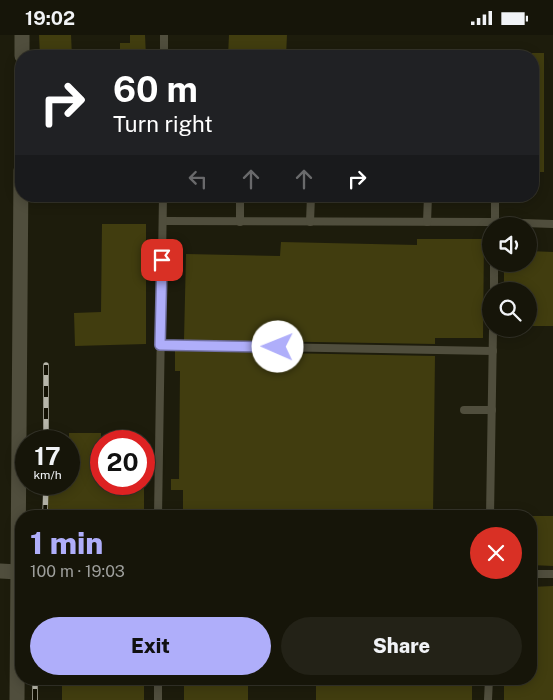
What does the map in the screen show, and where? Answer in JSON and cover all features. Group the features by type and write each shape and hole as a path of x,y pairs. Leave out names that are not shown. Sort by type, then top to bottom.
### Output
{"street":[{"path":"22,35 22,50"},
{"path":"18,510 21,202"},
{"path":"0,571 15,572"},
{"path":"17,685 17,700"}],"lane":[{"path":"164,35 164,50"},
{"path":"158,510 163,202"},
{"path":"240,202 240,222"},
{"path":"310,222 311,202"},
{"path":"427,222 428,202"},
{"path":"495,202 495,217"},
{"path":"163,221 482,224"},
{"path":"537,224 553,224"},
{"path":"490,510 493,337"},
{"path":"160,345 493,351"},
{"path":"464,410 492,411"},
{"path":"537,574 553,574"},
{"path":"158,685 158,700"},
{"path":"488,700 489,685"}],"building":[{"path":"39,35 71,35 72,50 40,50"},
{"path":"130,35 145,35 146,50 120,50 120,43 130,43"},
{"path":"229,35 287,35 286,50 228,50"},
{"path":"539,53 544,53 544,172 539,172"},
{"path":"102,224 146,224 146,344 75,346 74,313 101,312"},
{"path":"417,239 482,239 483,338 435,338 435,344 184,340 186,254 280,256 281,242 417,245"},
{"path":"537,251 553,252 553,326 537,326 537,282 504,282 504,272 537,272"},
{"path":"175,351 435,356 433,510 183,510 183,490 171,490 171,479 179,479 180,371 175,371"},
{"path":"80,433 90,433 90,495 144,495 144,510 48,510 48,495 80,495"},
{"path":"537,516 553,516 553,566 537,565"},
{"path":"553,586 553,700 504,700 504,685 537,685 537,587"},
{"path":"62,685 144,685 144,700 62,700"},
{"path":"184,685 248,685 248,700 184,700"},
{"path":"316,685 472,685 472,700 316,700"}],"railway":[{"path":"46,365 46,430"},
{"path":"45,510 46,495"},
{"path":"35,685 35,700"}],"route":[{"path":"162,260 160,345 278,347"}]}
